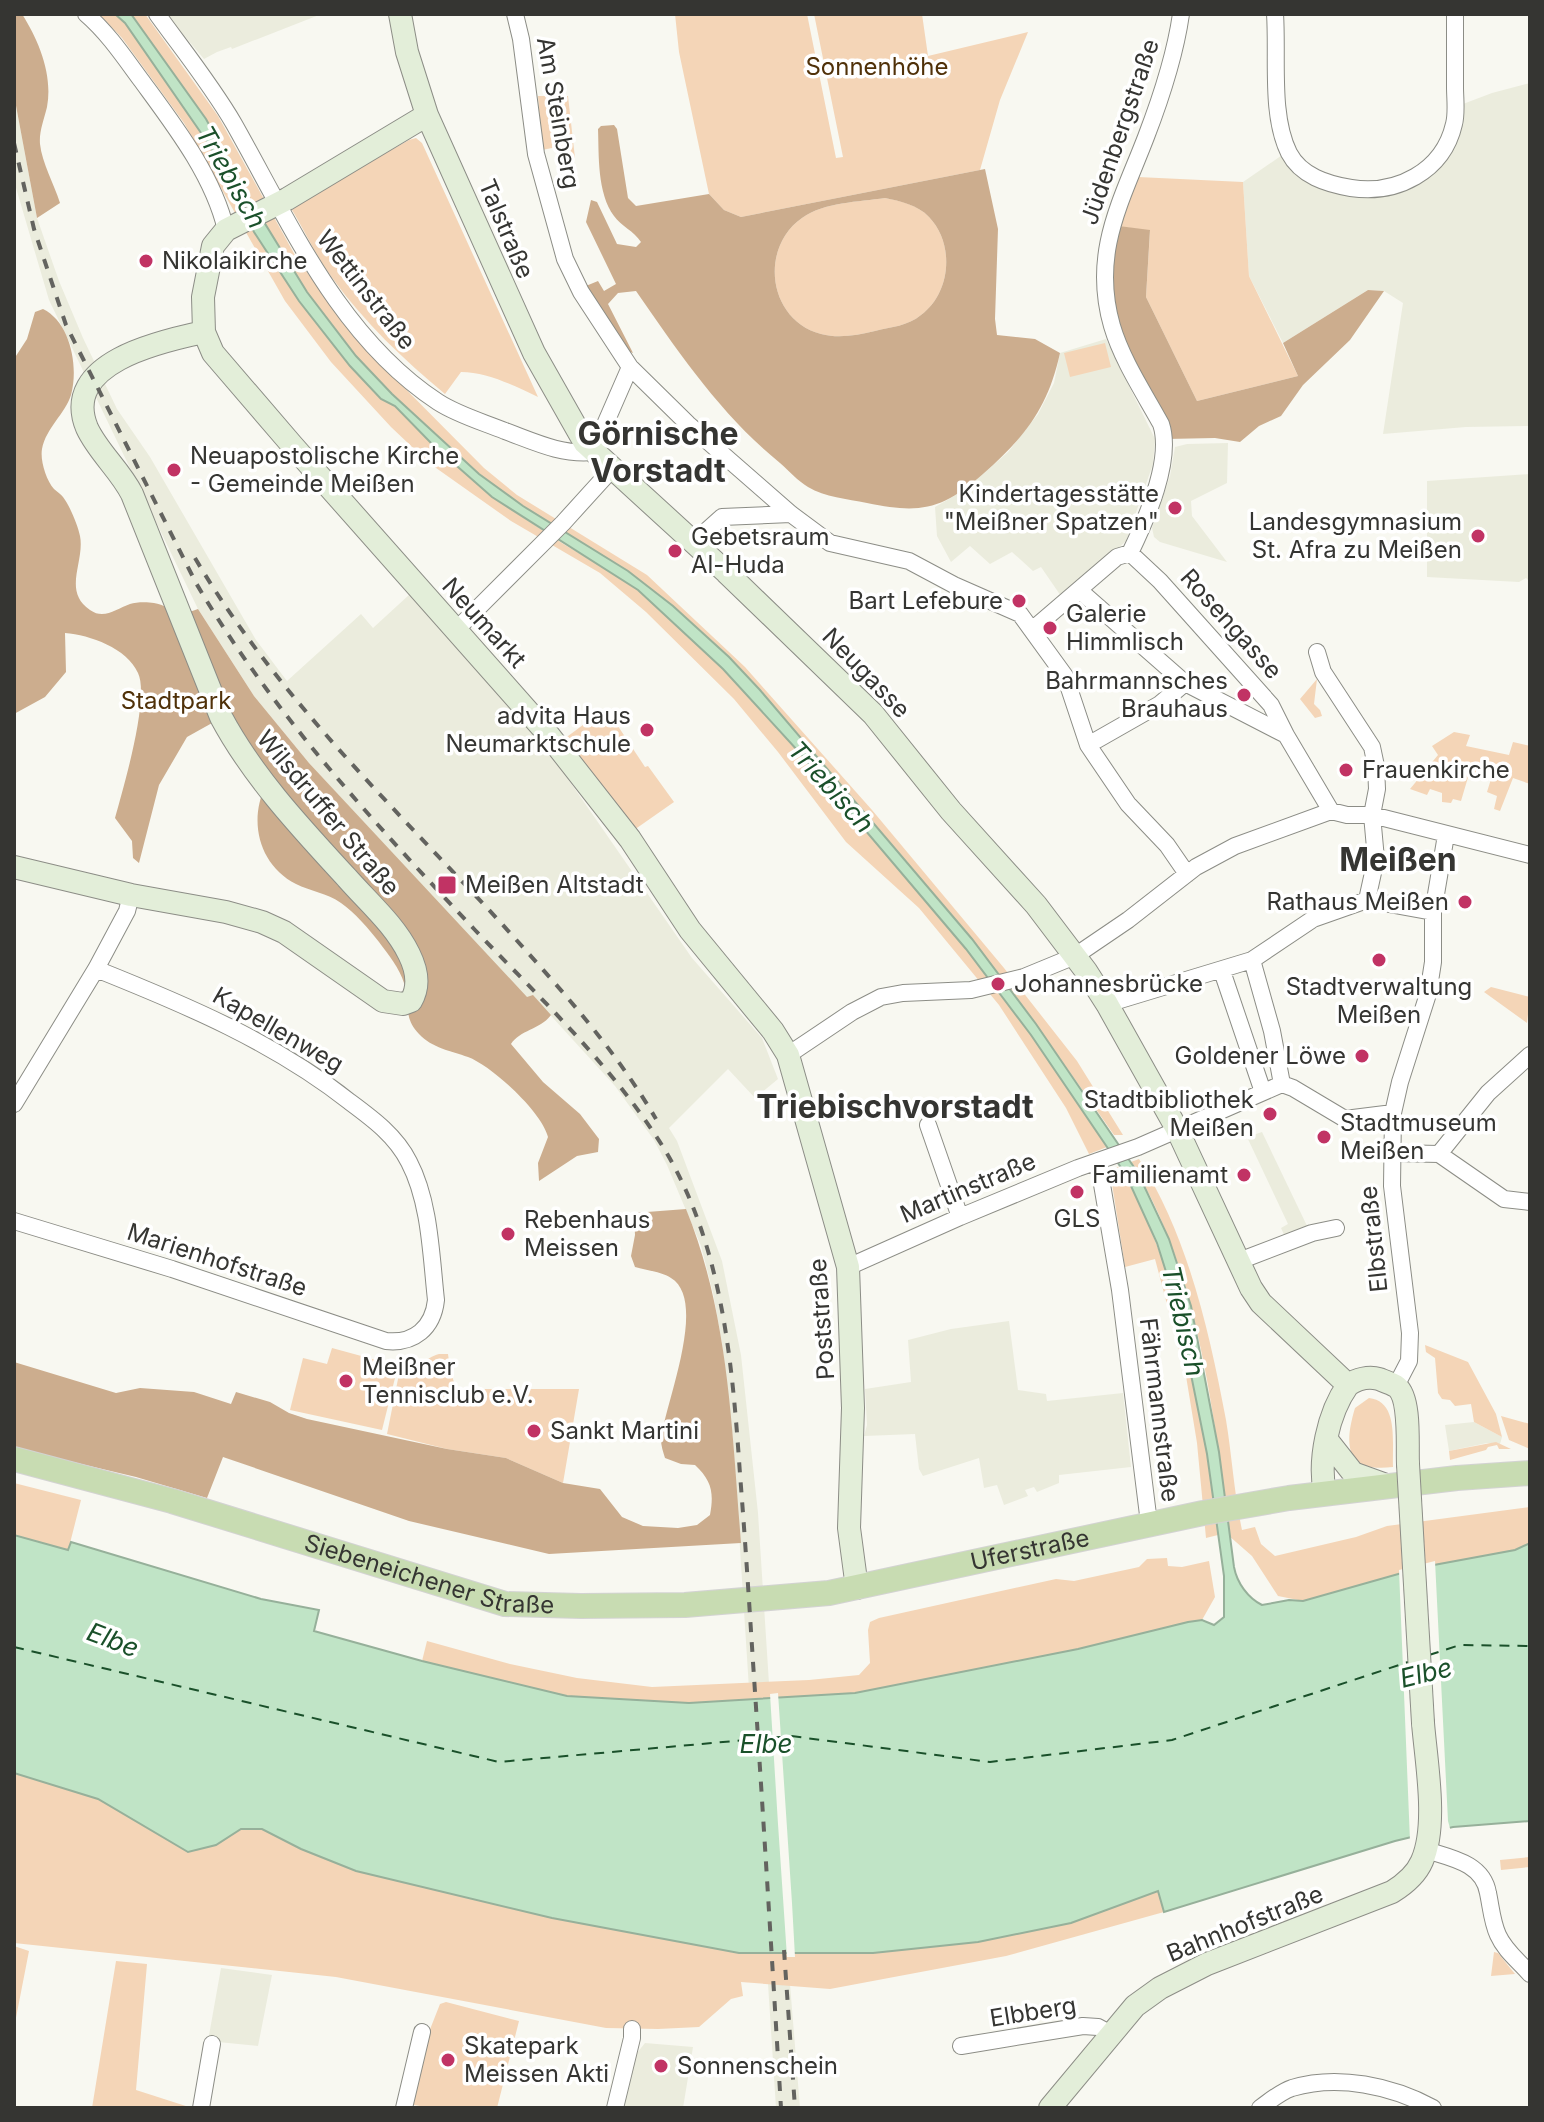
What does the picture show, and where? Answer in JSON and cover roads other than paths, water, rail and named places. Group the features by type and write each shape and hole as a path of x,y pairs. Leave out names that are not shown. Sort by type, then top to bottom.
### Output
{"main road":[{"name":"Talstraße","path":"400,14 407,52 427,115 534,353 593,452"},
{"path":"204,332 202,310 213,246 233,227 427,115"},
{"name":"Neumarkt","path":"204,332 217,358 547,733 630,839 699,942 773,1031 788,1055"},
{"name":"Wilsdruffer Straße","path":"14,867 262,922 294,938 383,1001 403,1004 411,1001 415,993 415,968 401,939 310,837 237,748 221,717 132,494 122,475 97,445 84,418 87,389 100,370 144,349 204,332"},
{"name":"Neugasse","path":"593,452 726,572 873,714 959,821 1036,905 1075,956 1112,1014 1177,1129 1261,1303 1348,1385"},
{"name":"Poststraße","path":"788,1055 848,1267 853,1408 849,1528 857,1588"},
{"path":"1325,1494 1327,1440 1340,1397 1355,1380 1374,1378 1396,1386 1405,1403 1427,1786 1427,1844"},
{"path":"1327,1440 1353,1473 1389,1486"},
{"name":"Siebeneichener Straße","path":"14,1459 198,1508 505,1604 685,1605 857,1588"},
{"name":"Uferstraße","path":"857,1588 1203,1513 1389,1486 1530,1473"},
{"name":"Bahnhofstraße","path":"1050,2108 1135,2006 1160,1988 1207,1964 1392,1892 1415,1872 1427,1844"}],"street":[{"path":"86,14 101,27 171,122 233,227"},
{"name":"Wettinstraße","path":"157,14 233,122 271,206 362,331 402,375 439,403 461,414 551,449 593,452"},
{"name":"Am Steinberg","path":"515,14 536,154 565,259 581,292 630,367 688,424 791,514 830,543 901,558 1020,614 1026,626"},
{"name":"Jüdenbergstraße","path":"1130,553 1159,474 1166,439 1112,326 1107,304 1106,252 1111,225 1159,97 1181,14"},
{"path":"1275,14 1278,111 1288,151 1295,162 1315,178 1338,186 1369,190 1407,183 1422,174 1447,143 1455,123 1455,14"},
{"path":"593,452 630,367"},
{"path":"456,630 545,542 612,469"},
{"path":"693,543 722,517 791,514"},
{"path":"1130,553 1117,557 1079,590 1026,626 1065,676 1088,745 1128,804 1167,845 1187,874"},
{"name":"Rosengasse","path":"1130,553 1160,581 1271,705 1286,735 1339,813"},
{"path":"1079,590 1185,683 1286,735"},
{"path":"1317,652 1323,672 1372,747 1377,789 1372,815 1376,859 1367,900"},
{"path":"1088,745 1160,704 1185,683"},
{"path":"788,1055 852,1012 881,997 971,990 1013,980 1075,956 1187,874 1235,846 1339,813 1372,815 1530,855"},
{"name":"Elbstraße","path":"1396,1386 1409,1361 1410,1333 1392,1186 1393,1113 1428,994 1433,962 1433,912 1446,835"},
{"path":"14,1104 96,969 127,911 131,895"},
{"path":"1112,1014 1252,960 1313,919 1367,900 1433,912"},
{"path":"1252,960 1272,1031 1282,1084"},
{"name":"Kapellenweg","path":"96,969 249,1036 317,1076 391,1135 410,1163 424,1206 436,1300 435,1310 426,1328 405,1341"},
{"path":"1222,971 1263,1092"},
{"path":"1244,1040 1272,1031"},
{"path":"1439,1154 1488,1093 1530,1055"},
{"path":"1282,1084 1345,1119 1393,1113"},
{"path":"1177,1129 1282,1084"},
{"path":"928,1125 960,1217"},
{"name":"Martinstraße","path":"848,1267 960,1217 1177,1129"},
{"path":"1393,1153 1439,1154 1504,1199 1530,1201"},
{"name":"Fährmannstraße","path":"1104,1160 1149,1523"},
{"name":"Marienhofstraße","path":"14,1221 172,1269 386,1341 405,1341"},
{"path":"1239,1261 1303,1236 1336,1228"},
{"path":"1427,1844 1481,1873 1488,1889 1496,1932 1530,1974"},
{"name":"Elbberg","path":"961,2046 1083,2026 1098,2027 1111,2034"},
{"path":"615,2108 632,2029"},
{"path":"404,2108 422,2032"},
{"path":"201,2108 212,2044"},
{"path":"1260,2108 1290,2089 1326,2081 1387,2089 1406,2094 1433,2108"}],"water":[{"path":"115,14 131,14 206,119 248,196 307,292 356,356 392,394 479,474 523,506 628,571 673,606 729,657 972,939 1036,1024 1138,1173 1169,1239 1191,1306 1219,1452 1234,1567 1240,1584 1248,1594 1262,1605 1303,1601 1423,1567 1515,1550 1530,1543 1530,1821 1453,1827 1395,1841 1164,1912 1158,1891 1071,1923 978,1942 873,1953 739,1953 552,1918 356,1871 262,1829 241,1829 216,1845 188,1852 98,1799 14,1773 14,1535 68,1550 71,1542 261,1599 319,1610 314,1631 567,1696 689,1703 855,1693 1078,1649 1188,1622 1202,1620 1214,1625 1224,1617 1224,1576 1207,1454 1178,1310 1157,1243 1126,1175 1031,1035 966,949 798,751 723,669 638,590 492,497 433,445 395,406 381,399 350,366 299,301 254,232 208,143 125,23"}],"railway":[{"path":"14,143 34,229 66,325 196,583 225,630 291,721 362,807 615,1081 656,1136 696,1214 720,1299 733,1387 781,2108"},
{"path":"195,558 227,609 299,704 564,994 622,1067 656,1119"},
{"path":"784,1950 795,2108"}],"place":[{"name":"Nikolaikirche","path":"146,261"},
{"name":"Neuapostolische Kirche - Gemeinde Meißen","path":"174,470"},
{"name":"Kindertagesstätte \"Meißner Spatzen\"","path":"1175,508"},
{"name":"Landesgymnasium St. Afra zu Meißen","path":"1478,536"},
{"name":"Gebetsraum Al-Huda","path":"675,551"},
{"name":"Bart Lefebure","path":"1019,601"},
{"name":"Galerie Himmlisch","path":"1050,628"},
{"name":"Bahrmannsches Brauhaus","path":"1244,695"},
{"name":"advita Haus Neumarktschule","path":"647,730"},
{"name":"Frauenkirche","path":"1346,770"},
{"name":"Meißen Altstadt","path":"447,885"},
{"name":"Rathaus Meißen","path":"1465,902"},
{"name":"Stadtverwaltung Meißen","path":"1379,960"},
{"name":"Johannesbrücke","path":"998,984"},
{"name":"Goldener Löwe","path":"1362,1056"},
{"name":"Stadtbibliothek Meißen","path":"1270,1114"},
{"name":"Stadtmuseum Meißen","path":"1324,1137"},
{"name":"Familienamt","path":"1244,1175"},
{"name":"GLS","path":"1077,1192"},
{"name":"Rebenhaus Meissen","path":"508,1234"},
{"name":"Meißner Tennisclub e.V.","path":"346,1381"},
{"name":"Sankt Martini","path":"534,1431"},
{"name":"Skatepark Meissen Akti","path":"448,2060"},
{"name":"Sonnenschein","path":"661,2066"}],"district":[{"name":"Görnische Vorstadt","path":"658,452"},
{"name":"Meißen","path":"1398,860"},
{"name":"Triebischvorstadt","path":"895,1107"}],"park label":[{"name":"Sonnenhöhe","path":"877,67"},
{"name":"Stadtpark","path":"176,701"}],"water label":[{"name":"Triebisch","path":"231,177"},
{"name":"Triebisch","path":"831,787"},
{"name":"Triebisch","path":"1183,1321"},
{"name":"Elbe","path":"113,1640"},
{"name":"Elbe","path":"1426,1673"},
{"name":"Elbe","path":"766,1744"}]}
